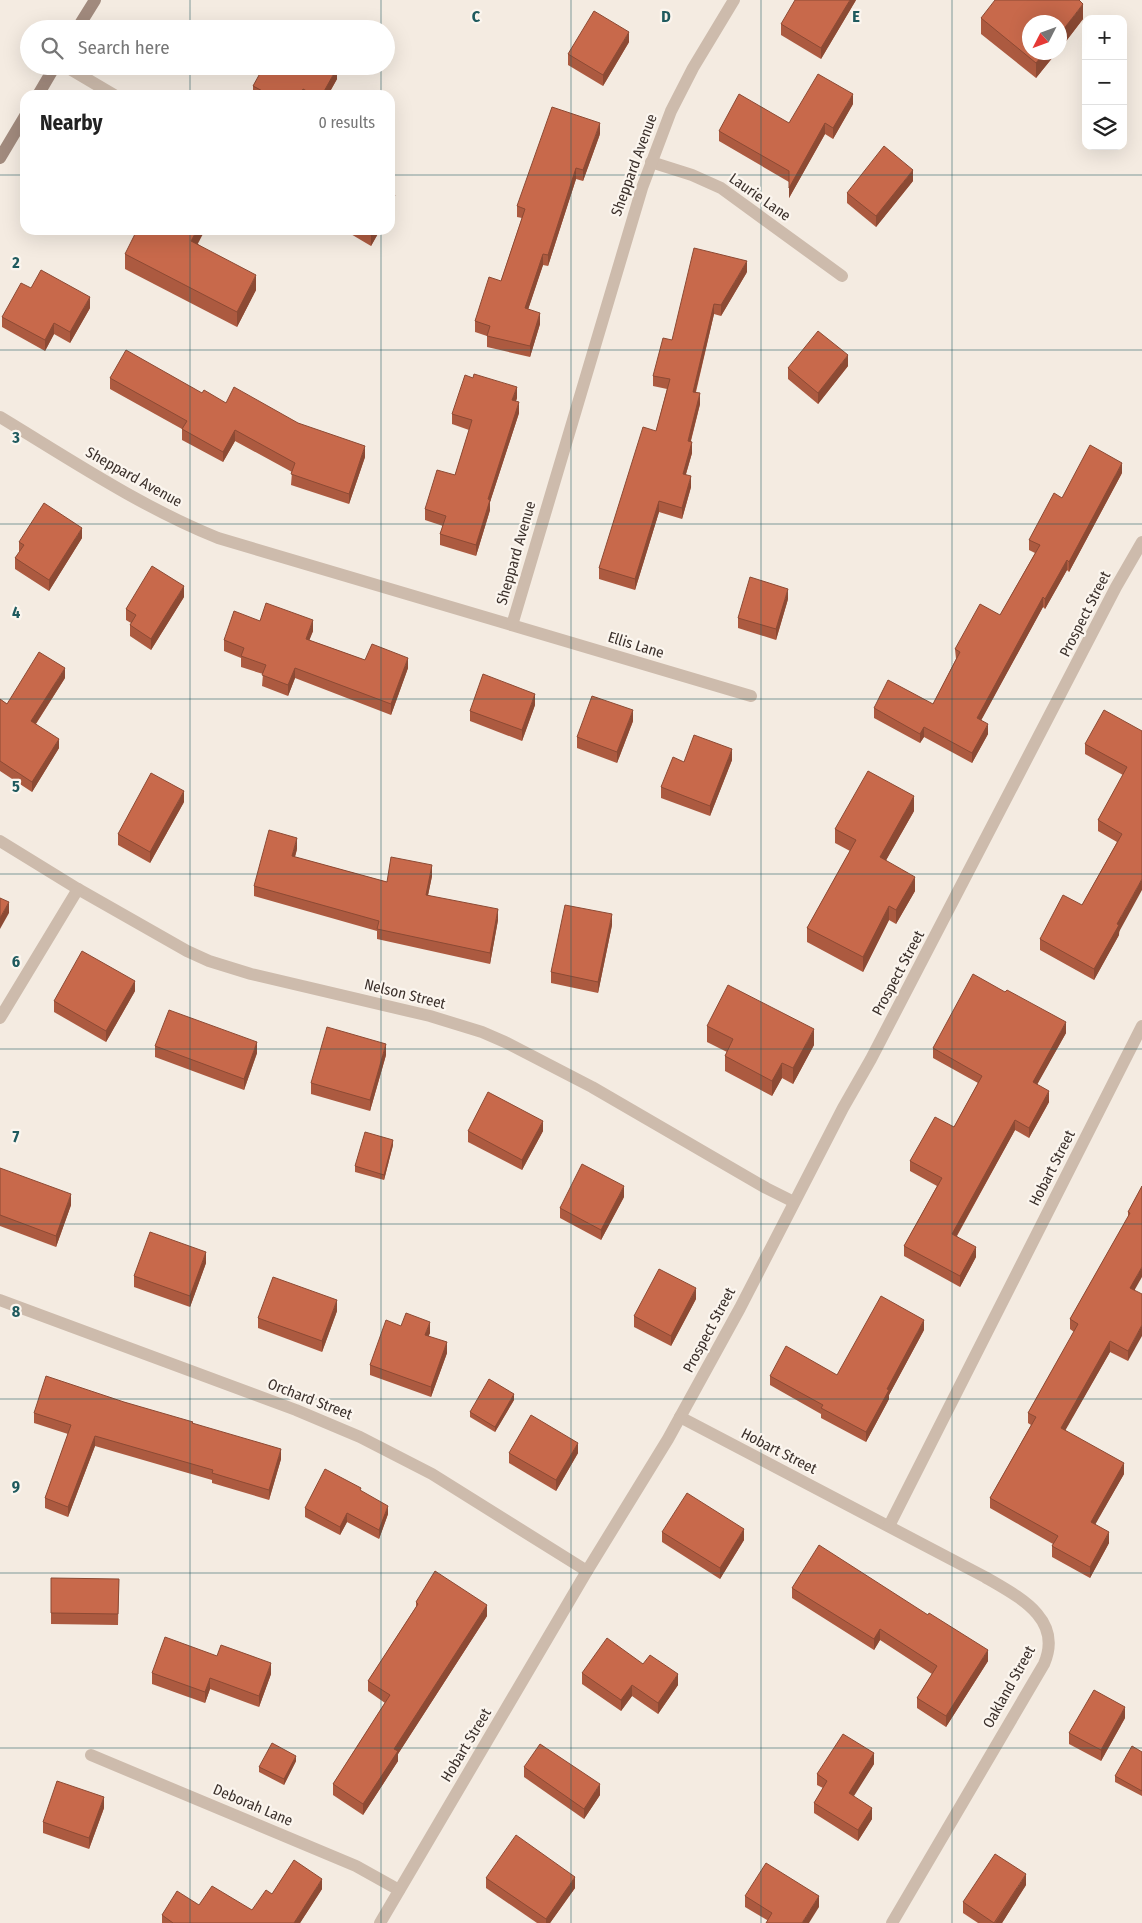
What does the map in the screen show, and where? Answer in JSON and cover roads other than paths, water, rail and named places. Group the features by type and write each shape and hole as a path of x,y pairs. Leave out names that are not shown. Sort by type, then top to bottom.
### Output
{"street":[{"path":"82,20 94,0"},
{"name":"Sheppard Avenue","path":"0,417 104,480 193,528 242,546 512,625 630,223 651,162 682,89 734,0"},
{"path":"41,90 50,75"},
{"path":"80,75 106,90"},
{"path":"0,158 20,124"},
{"name":"Laurie Lane","path":"651,162 692,175 721,188 842,276"},
{"name":"Prospect Street","path":"680,1417 740,1308 1116,587 1142,542"},
{"name":"Ellis Lane","path":"512,625 752,696"},
{"name":"Nelson Street","path":"0,841 78,889 180,947 209,960 251,974 430,1016 482,1032 505,1042 592,1087 760,1185 794,1202"},
{"path":"0,1018 78,889"},
{"name":"Hobart Street","path":"380,1923 680,1417 889,1526 1142,1026"},
{"name":"Orchard Street","path":"0,1300 296,1410 360,1437 432,1474 587,1571"},
{"name":"Oakland Street","path":"889,1526 1026,1602 1043,1622 1048,1632 1049,1643 1048,1654 1044,1664 892,1923"},
{"name":"Deborah Lane","path":"91,1755 356,1866 399,1890"}]}
